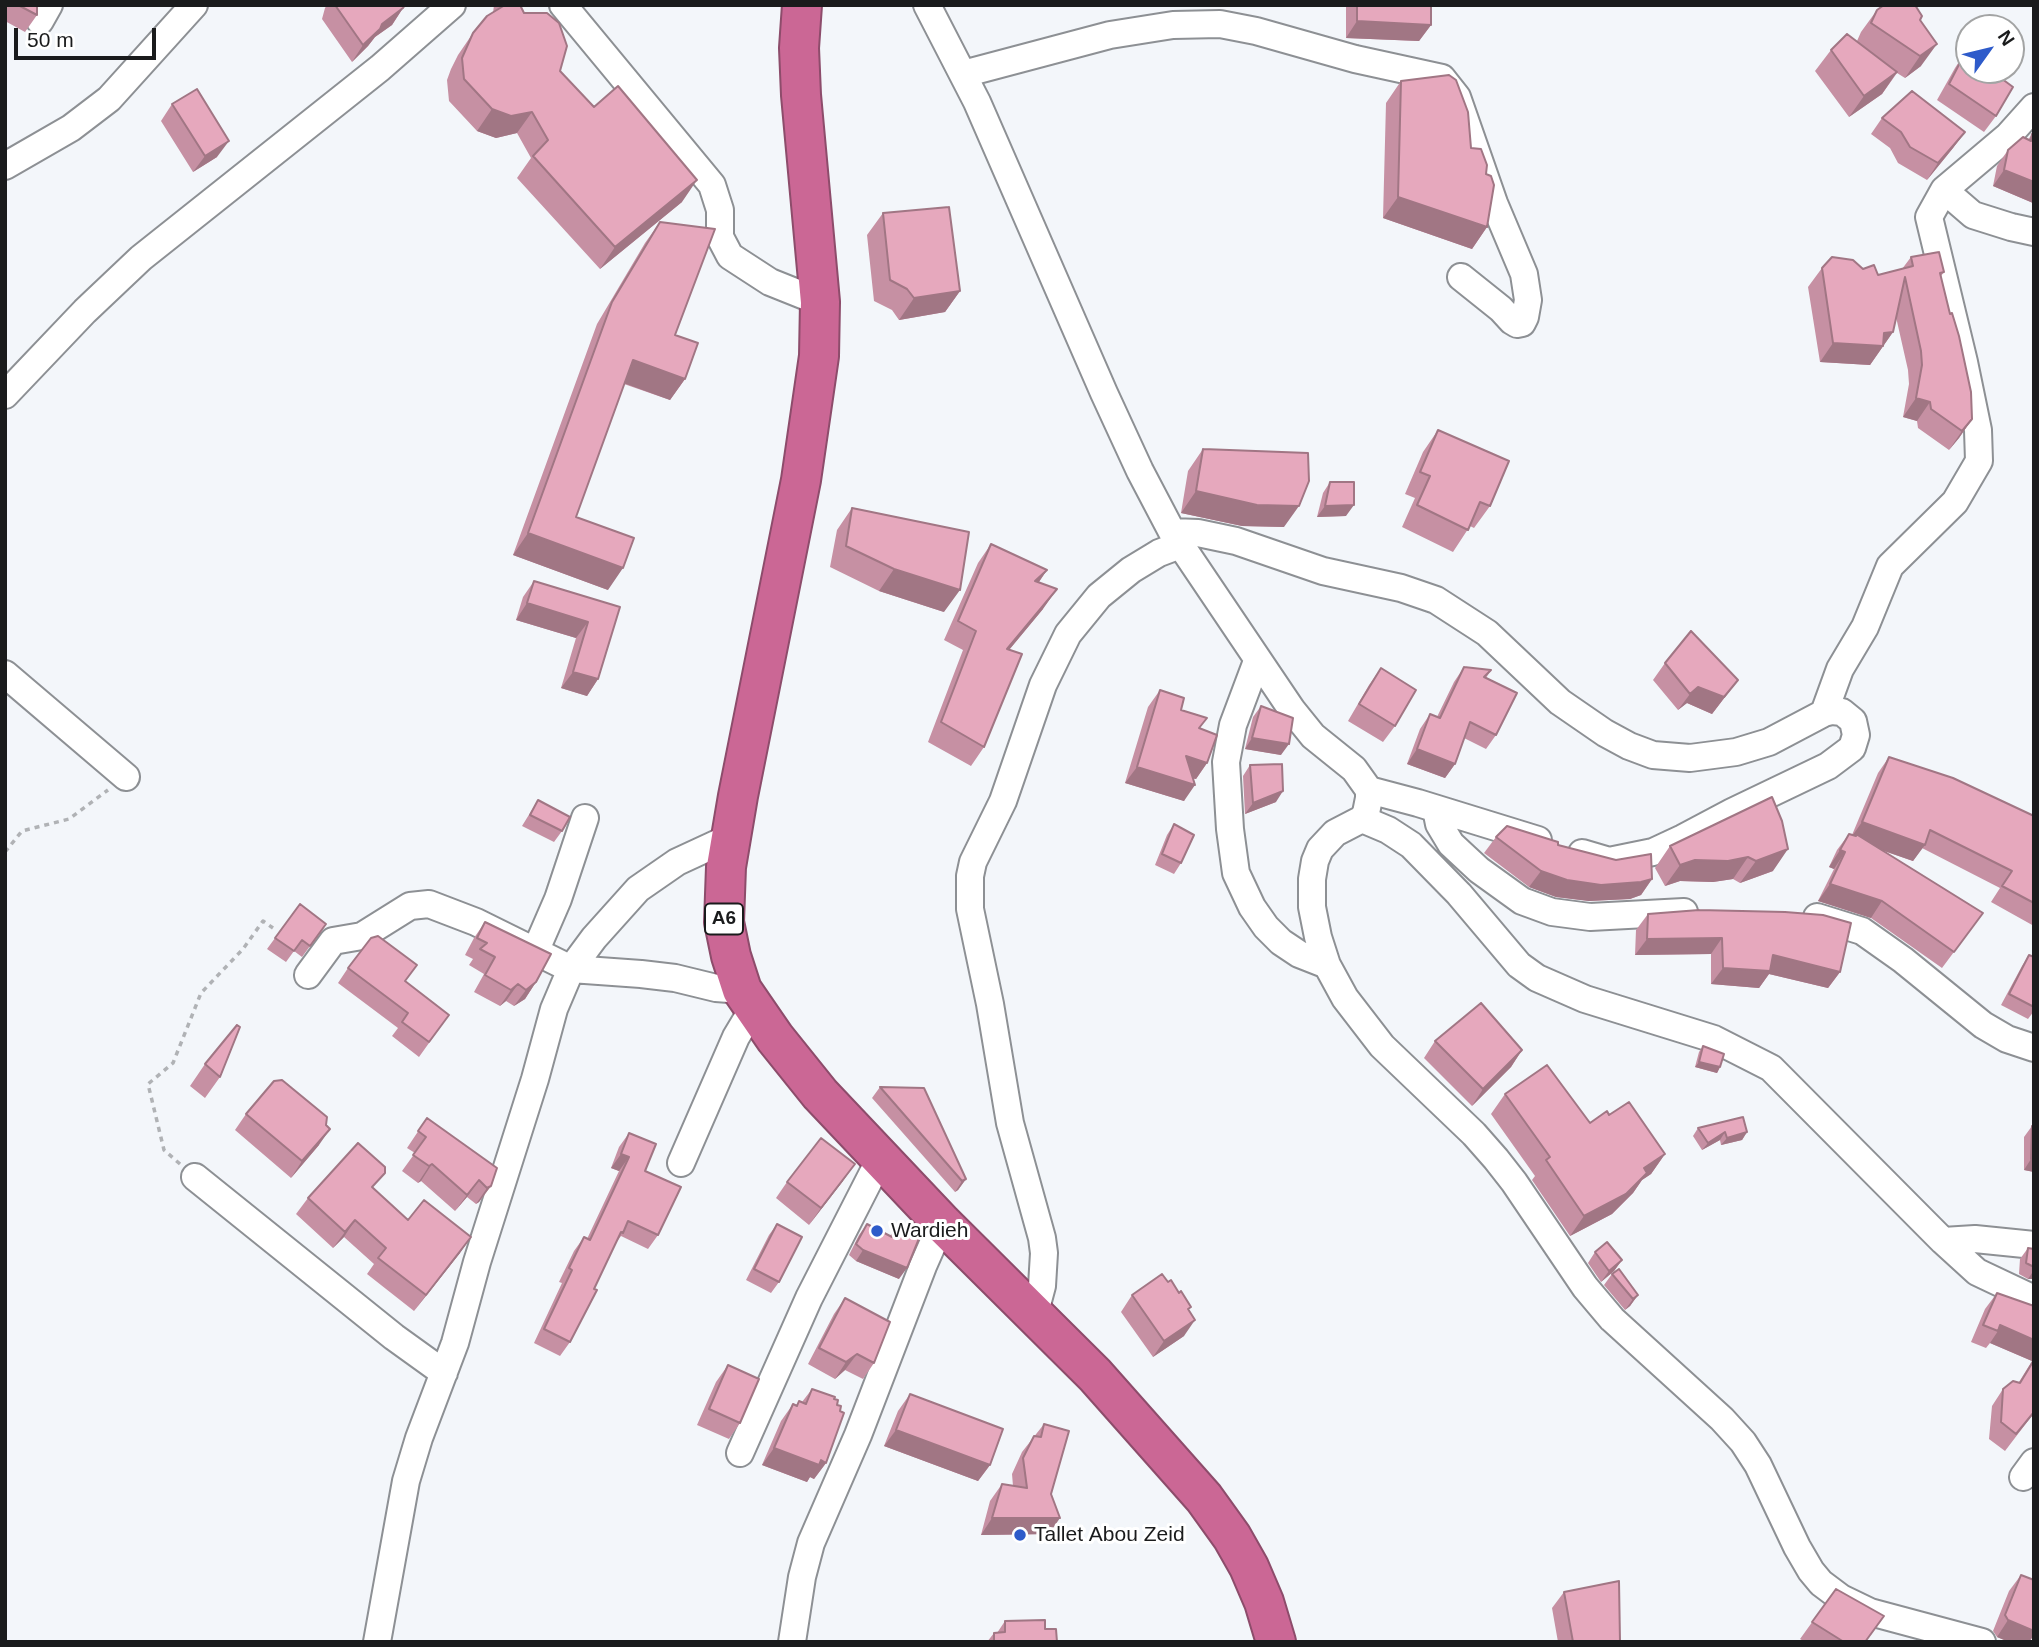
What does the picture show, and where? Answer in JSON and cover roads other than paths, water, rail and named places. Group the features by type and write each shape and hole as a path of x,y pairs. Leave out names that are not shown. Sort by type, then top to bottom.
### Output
{"highway":[{"name":"A6","path":"802,5 799,48 801,95 820,302 819,356 808,440 726,867 724,922 731,956 748,998 799,1069 943,1223 1095,1375 1205,1498 1249,1567 1264,1602 1276,1642"}],"street":[{"path":"5,166 71,128 109,99 194,5"},
{"path":"5,395 141,258 380,68 452,5"},
{"path":"563,5 712,185 720,210 720,237 730,256 770,282 820,302"},
{"path":"930,6 1034,230 1140,471 1176,539 1257,661 1306,727 1353,769 1368,790 1368,805 1362,819 1335,833 1321,849 1315,861 1312,878 1312,907 1327,965 1345,998 1365,1026 1496,1159 1514,1181 1585,1287 1612,1319 1712,1409 1743,1442 1758,1465 1797,1547 1821,1583 1841,1598 1870,1612 1982,1642"},
{"path":"963,74 1111,35 1173,25 1220,24 1355,59 1442,78 1457,97 1494,203 1524,274 1528,300 1522,323 1512,321 1461,277"},
{"path":"1824,713 1839,669 1865,626 1890,566 1955,502 1979,461 1978,430 1929,217 1944,190 2008,136 2034,107"},
{"path":"1944,190 1973,215 2011,228 2034,232"},
{"path":"1034,1316 1042,1286 1042,1238 1010,1123 990,1004 970,909 970,876 973,862 1003,801 1043,685 1068,634 1099,596 1131,570 1176,539 1218,537 1323,571 1401,588 1436,600 1480,628 1525,672 1569,708 1629,746 1653,755 1690,758 1736,752 1769,742 1824,713 1838,711 1853,721 1856,735 1850,751 1828,766 1653,852 1609,861 1368,790"},
{"path":"1257,661 1233,725 1226,762 1236,873 1252,907 1266,927 1281,942 1299,954 1327,965"},
{"path":"5,674 126,778"},
{"path":"1436,809 1438,824 1447,839 1479,870 1522,901 1552,912 1590,917 1712,912"},
{"path":"535,952 558,899 585,818"},
{"path":"1362,819 1388,830 1411,845 1459,894 1519,965 1537,978 1585,999 1714,1039 1771,1068 1977,1272 2034,1299"},
{"path":"377,1642 406,1481 444,1373 554,1009 571,969 594,938 638,889 677,862 731,836"},
{"path":"308,975 333,942 362,936 410,906 429,904 476,922 571,969 652,975 716,988 748,998 729,1051 681,1163"},
{"path":"1787,914 1814,916 1862,931 1903,960 1983,1025 2007,1039 2034,1048"},
{"path":"740,1453 809,1298 881,1157"},
{"path":"195,1177 394,1337 444,1373"},
{"path":"792,1642 802,1577 811,1543 858,1435 923,1266 943,1223"},
{"path":"1943,1241 1975,1239 2034,1245"}],"place":[{"name":"Wardieh","path":"877,1231"},
{"name":"Tallet Abou Zeid","path":"1020,1535"}]}
